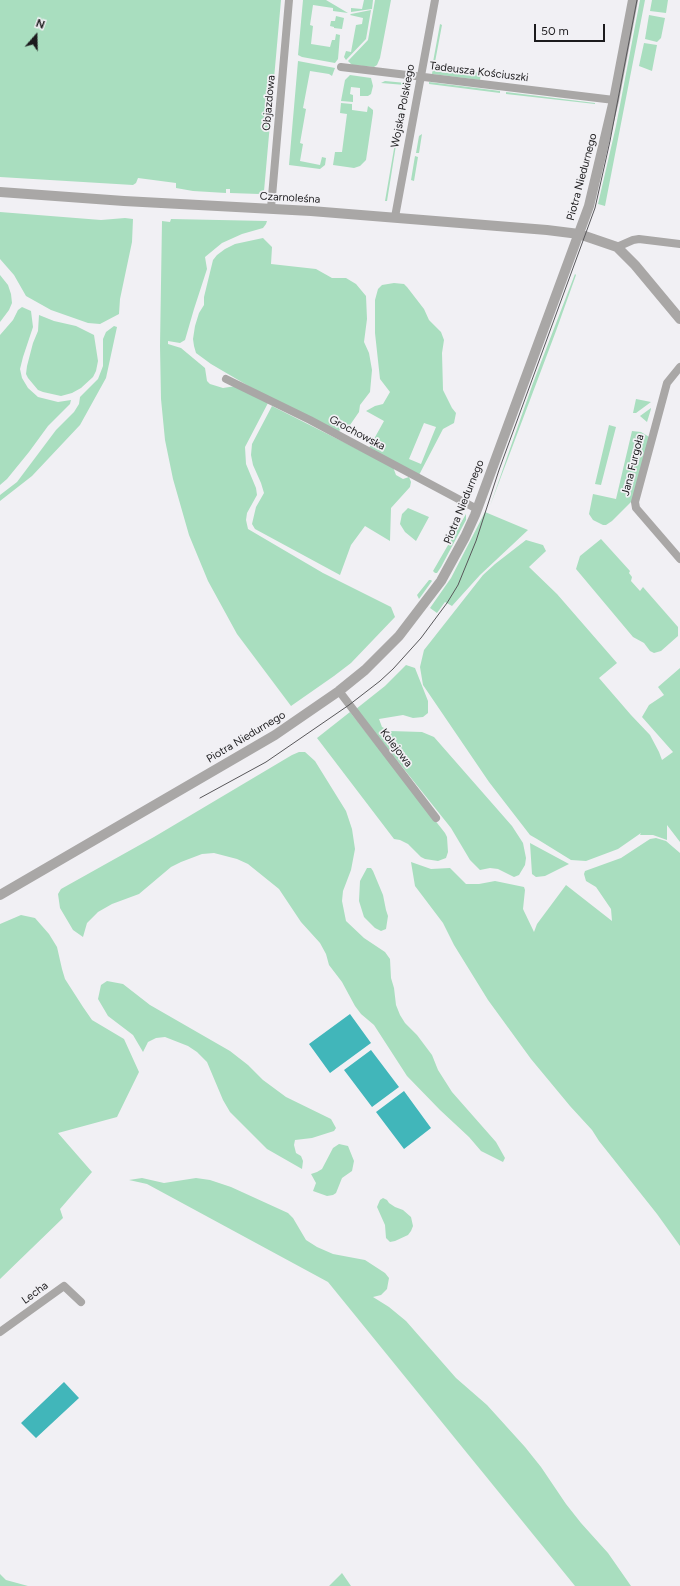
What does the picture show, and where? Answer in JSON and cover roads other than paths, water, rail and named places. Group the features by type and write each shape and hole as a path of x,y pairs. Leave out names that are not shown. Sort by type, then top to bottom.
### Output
{"street":[{"name":"Objazdowa","path":"271,208 289,0"},
{"name":"Wojska Polskiego","path":"395,217 434,0"},
{"name":"Piotra Niedurnego","path":"0,895 275,735 317,707 365,670 399,636 441,581 457,553 477,509 591,200 614,100 632,0"},
{"name":"Tadeusza Kościuszki","path":"341,67 614,100"},
{"name":"Czarnoleśna","path":"0,192 124,201 271,208 547,230 579,234 617,247"},
{"path":"680,244 639,239 632,240 617,247 637,267 680,319"},
{"name":"Jana Furgoła","path":"680,367 667,383 635,502 636,508 680,559"},
{"name":"Grochowska","path":"226,379 310,420 477,509"},
{"name":"Kolejowa","path":"339,691 436,818"},
{"name":"Lecha","path":"0,1332 64,1286 81,1302"}],"water":[{"path":"350,1014 371,1043 330,1073 309,1044"},
{"path":"371,1050 399,1087 372,1107 344,1070"},
{"path":"404,1091 431,1128 404,1149 376,1112"},
{"path":"64,1382 79,1398 36,1438 21,1423"}],"tram line":[{"path":"200,798 266,762 349,705 380,681 421,638 447,603 458,585 476,541 499,470 595,208 610,141 637,0"}]}
